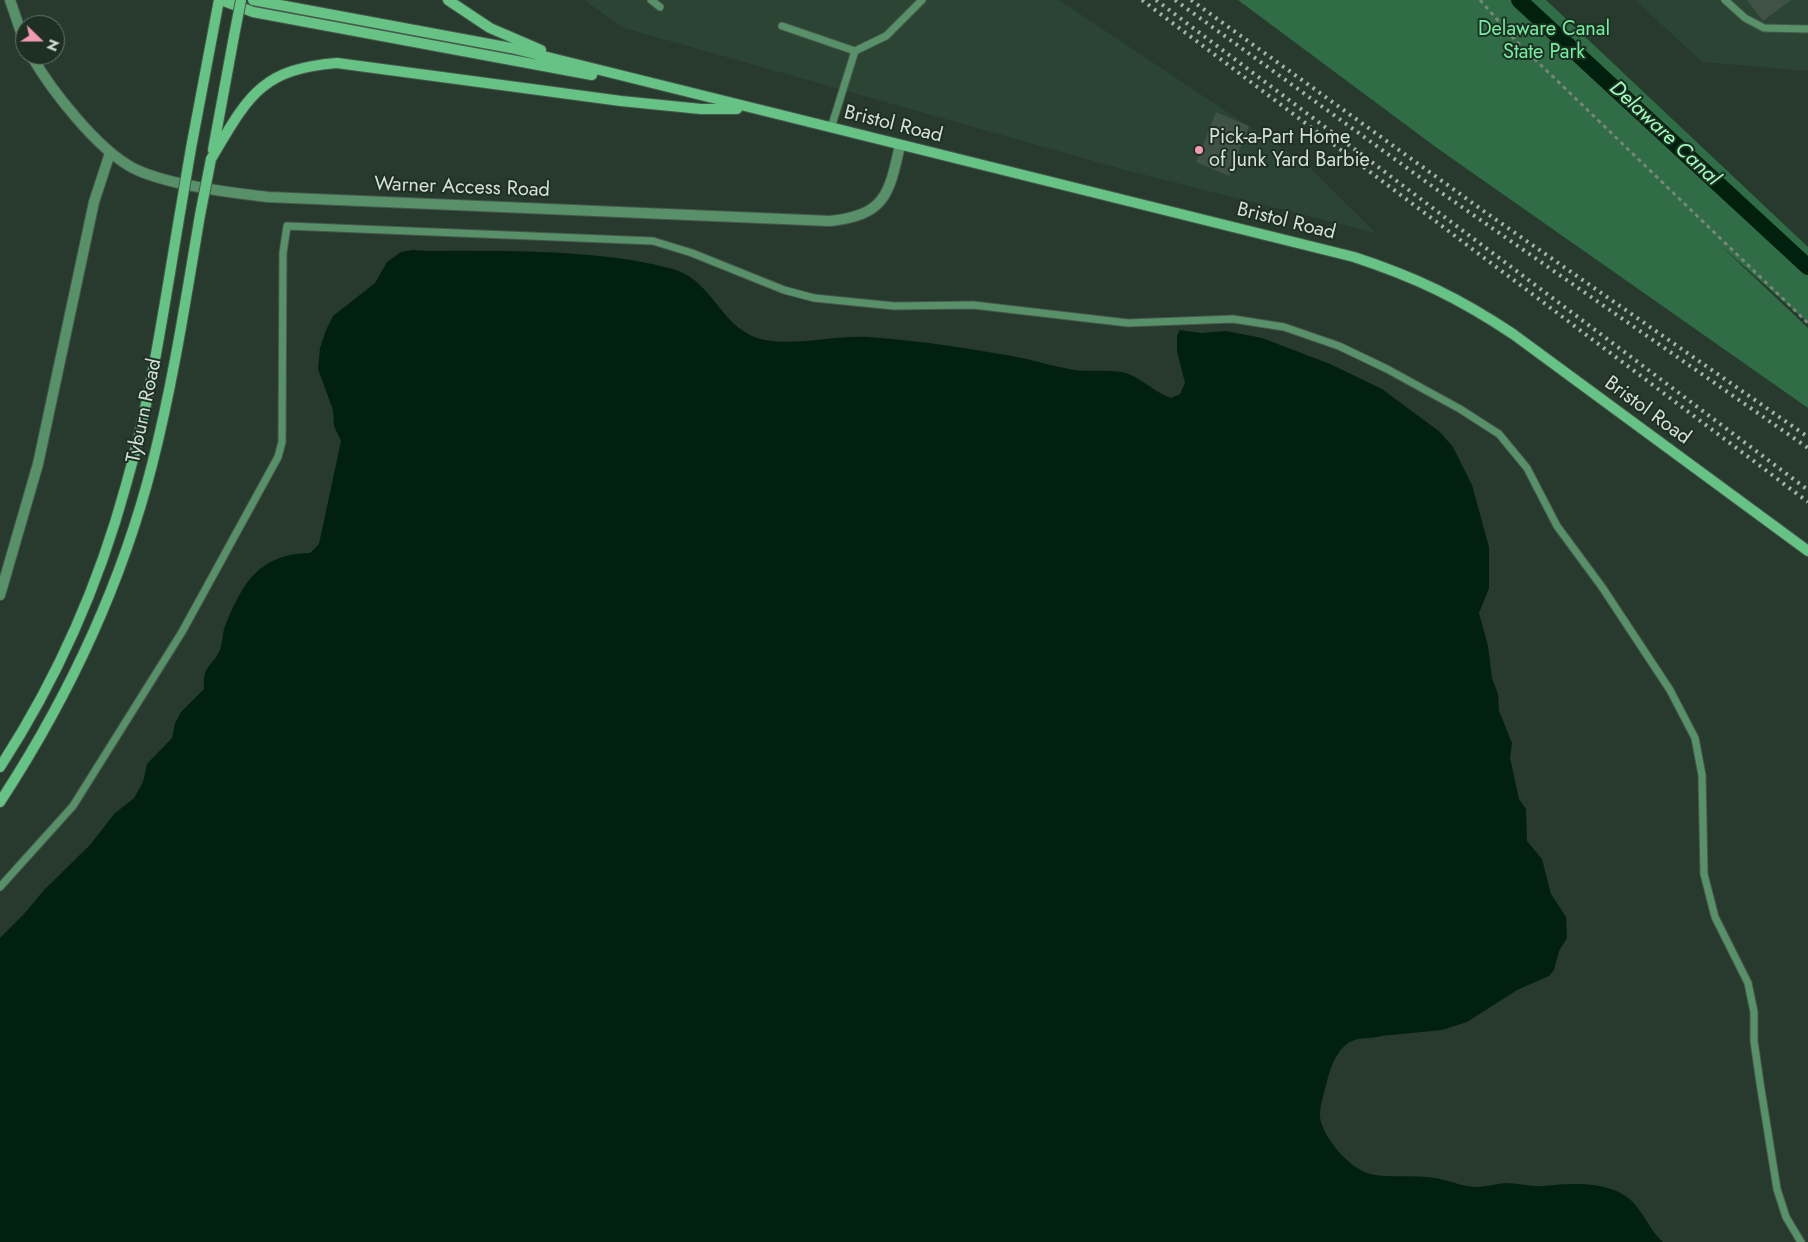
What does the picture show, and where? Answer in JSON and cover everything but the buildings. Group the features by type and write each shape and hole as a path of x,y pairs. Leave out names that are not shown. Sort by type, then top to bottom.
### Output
{"main road":[{"name":"Tyburn Road","path":"0,767 33,712 68,642 112,532 139,437 191,148 220,0"},
{"path":"220,0 253,12 681,92"},
{"name":"Tyburn Road","path":"0,802 29,757 80,662 104,609 131,538 158,441 241,0"},
{"path":"253,0 511,48 681,92"},
{"path":"448,0 490,28 530,46 681,92"},
{"path":"211,159 244,106 259,89 279,74 308,66 337,63 466,82 630,102 702,109 754,109"},
{"name":"Bristol Road","path":"681,92 1354,257 1429,284 1472,307 1513,334 1808,551"}],"street":[{"path":"10,0 15,15"},
{"name":"Warner Access Road","path":"38,65 62,102 110,153 133,168 160,177 233,193 268,197 830,222 851,219 866,213 879,203 892,180 900,145"},
{"path":"0,595 38,464 94,202 110,153"}],"lane":[{"path":"651,0 660,7"},
{"path":"782,26 855,51 886,36 922,0"},
{"path":"1724,0 1745,18 1764,28 1808,29"},
{"path":"831,128 855,51"},
{"path":"0,887 73,806 182,632 278,457 282,442 283,253 287,226 653,241 692,253 784,290 814,298 894,306 973,305 1128,323 1233,318 1284,327 1339,346 1388,369 1460,408 1499,434 1527,468 1557,526 1602,587 1670,690 1687,722 1697,747 1704,800 1704,874 1715,917 1748,983 1754,1012 1754,1041 1777,1189 1786,1217 1801,1242"}],"path":[{"path":"1480,0 1515,40 1808,323"}],"shaded area":[{"path":"584,0 1059,0 1307,165 1376,233 1125,170 624,28"},
{"path":"1635,0 1808,0 1808,71 1702,62"},
{"path":"413,250 579,254 653,264 676,270 689,276 710,295 728,318 738,327 750,335 765,340 791,342 843,337 869,337 948,346 1027,359 1074,370 1126,373 1171,398 1180,394 1185,383 1177,351 1177,335 1180,330 1201,333 1226,331 1262,338 1330,364 1382,389 1440,432 1453,447 1472,485 1489,547 1489,588 1479,613 1488,646 1492,678 1498,694 1499,711 1512,743 1510,758 1519,799 1526,809 1527,841 1542,859 1551,894 1566,917 1567,938 1559,951 1554,970 1549,976 1517,990 1467,1022 1442,1030 1381,1036 1349,1042 1336,1057 1328,1076 1321,1107 1320,1116 1322,1124 1325,1133 1338,1151 1354,1166 1370,1174 1420,1176 1475,1187 1505,1183 1538,1186 1586,1184 1611,1189 1621,1193 1636,1205 1656,1235 1663,1242 0,1242 0,938 44,890 90,845 114,814 134,798 143,782 147,764 172,738 175,723 181,712 204,689 207,668 219,652 225,626 246,584 265,565 292,555 310,553 319,544 341,441 334,426 333,410 318,369 320,348 333,316 375,283 387,262 401,252"}],"green space":[{"name":"Delaware Canal State Park","path":"1238,0 1546,0 1808,247 1808,323 1719,244 1808,328 1808,408 1437,148"}],"waterway":[{"name":"Delaware Canal","path":"1519,0 1808,267"}],"railway":[{"path":"1142,0 1808,502"},
{"path":"1156,0 1808,490"},
{"path":"1175,0 1436,189 1808,448"},
{"path":"1191,0 1485,212 1808,437"}],"place":[{"name":"Pick-a-Part Home of Junk Yard Barbie","path":"1199,150"}]}
